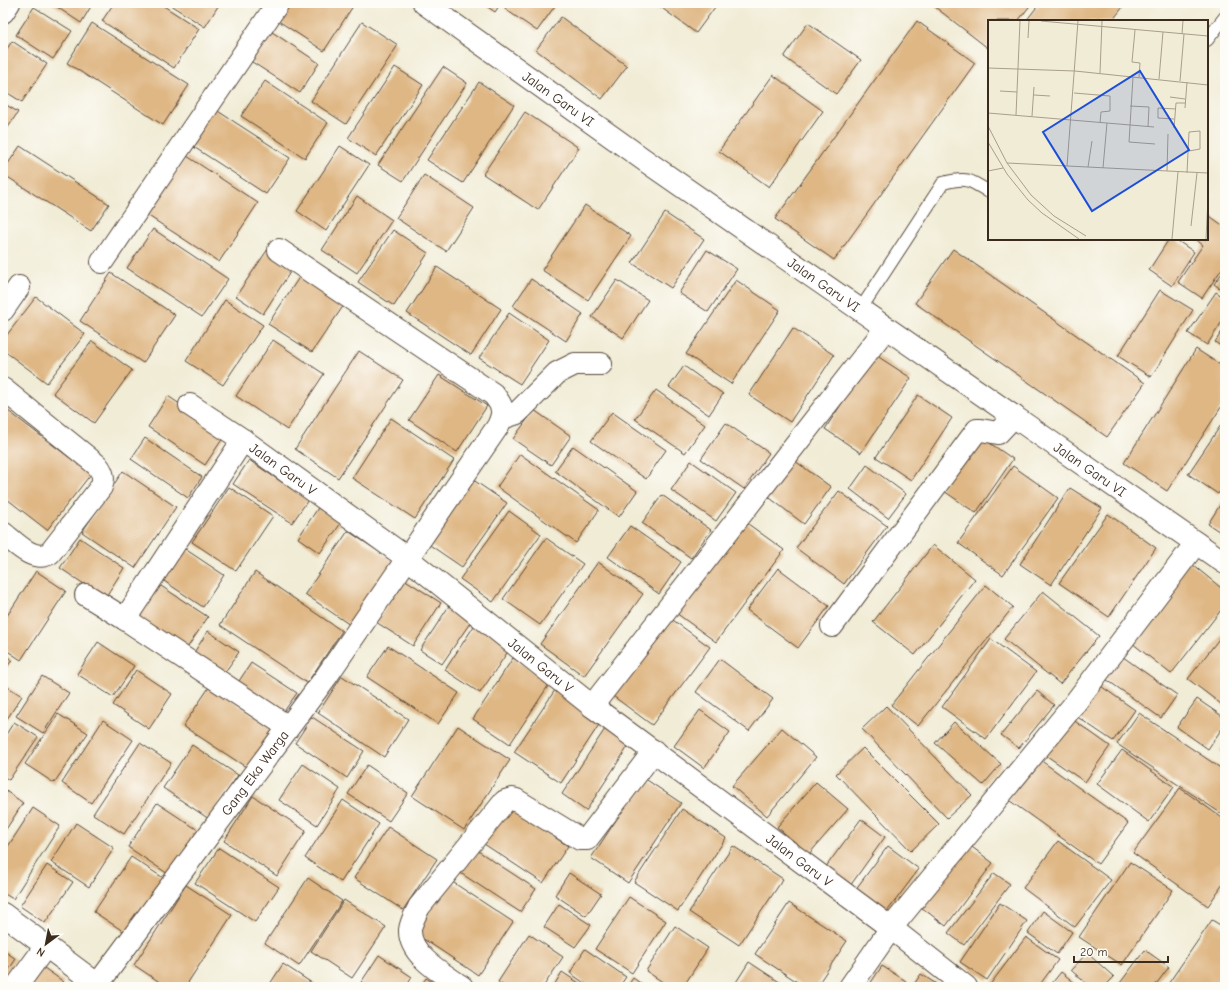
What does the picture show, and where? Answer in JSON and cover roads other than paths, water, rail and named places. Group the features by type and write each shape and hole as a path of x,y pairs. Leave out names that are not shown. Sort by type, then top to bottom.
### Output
{"street":[{"path":"3,12 9,3"},
{"path":"102,262 278,3"},
{"name":"Jalan Garu VI","path":"424,3 860,310 1225,563"},
{"path":"279,250 493,394 500,402 503,411 502,418 517,414 557,373 575,364 602,364"},
{"path":"3,310 19,287"},
{"path":"592,706 886,328"},
{"path":"3,389 97,465 101,470 104,480 101,487 50,553 45,556 39,557 32,555 3,533"},
{"name":"Jalan Garu V","path":"190,405 243,440 407,558 592,706 891,928 966,987"},
{"path":"832,626 977,430 998,433 1014,416"},
{"name":"Gang Eka Warga","path":"99,986 326,677 502,418"},
{"path":"125,619 243,440"},
{"path":"850,987 891,928 1072,708 1196,543"},
{"path":"86,595 125,619 288,727"},
{"path":"462,987 427,962 419,954 412,941 410,930 413,919 419,907 505,801 512,799 516,800 580,839 587,839 654,751"},
{"path":"3,914 99,986"},
{"path":"16,987 46,946"}],"lane":[{"path":"1208,39 1225,17"},
{"path":"860,310 943,183 958,179 972,181 988,191"}]}
